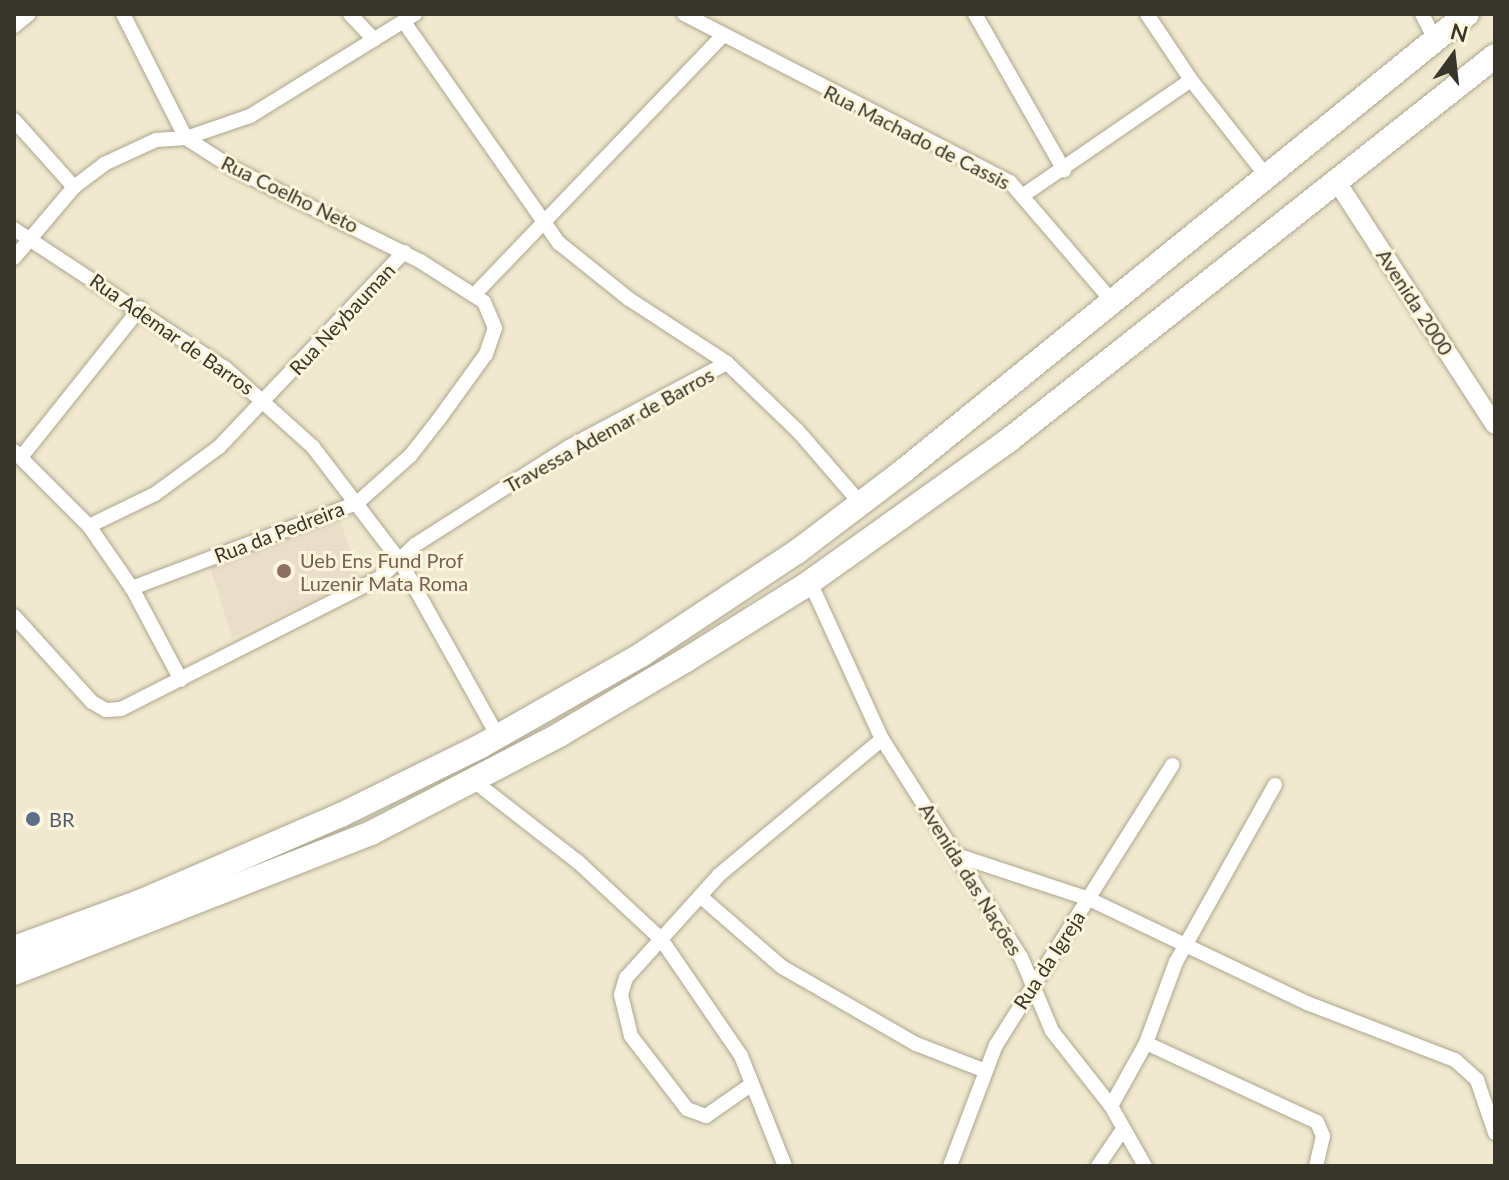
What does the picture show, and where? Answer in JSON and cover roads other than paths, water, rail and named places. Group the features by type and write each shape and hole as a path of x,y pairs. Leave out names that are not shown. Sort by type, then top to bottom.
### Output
{"highway":[{"path":"14,948 260,852 498,736 641,655 861,504 1467,14"},
{"path":"14,973 281,872 474,781 810,582 1106,368 1335,179 1495,56"}],"street":[{"path":"14,26 29,14"},
{"path":"123,14 186,138"},
{"path":"350,14 374,40"},
{"name":"Rua Machado de Cassis","path":"684,14 1025,194 1113,302"},
{"path":"975,14 1064,170"},
{"path":"1147,14 1191,80 1267,177"},
{"path":"1422,14 1435,40"},
{"path":"14,258 74,187 126,151 156,140 186,138 250,116 409,18 569,253 727,363 798,431 861,504"},
{"path":"474,295 722,36"},
{"path":"1025,194 1191,80"},
{"path":"14,120 74,187"},
{"name":"Rua Coelho Neto","path":"186,138 236,170 404,252 474,295"},
{"name":"Avenida 2000","path":"1335,179 1495,425"},
{"name":"Rua Ademar de Barros","path":"14,229 140,308 267,400 313,447 400,561 498,736"},
{"name":"Rua Neybauman","path":"89,526 189,471 267,400 404,252"},
{"name":"Rua da Pedreira","path":"132,588 357,503 410,456 486,354 495,321 490,308 474,295"},
{"path":"140,308 18,454 89,526 132,588 181,680"},
{"name":"Travessa Ademar de Barros","path":"14,616 86,697 106,710 121,709 381,577 415,545 569,447 727,363"},
{"name":"Avenida das Nações","path":"810,582 882,739 1021,957 1052,1031 1111,1106 1121,1132 1145,1166"},
{"path":"752,1084 698,1116 679,1101 639,1050 621,995 631,971 700,896 882,739"},
{"name":"Rua da Igreja","path":"950,1166 983,1070 1172,765"},
{"path":"474,781 578,862 661,939 741,1056 785,1166"},
{"path":"1111,1106 1146,1043 1188,941 1275,785"},
{"path":"956,855 1089,899 1188,941 1307,1003 1464,1065 1482,1090 1495,1133"},
{"path":"700,896 782,967 894,1033 983,1070"},
{"path":"1146,1043 1260,1100 1317,1122 1323,1136 1316,1166"},
{"path":"1098,1166 1121,1132"}],"place":[{"name":"Ueb Ens Fund Prof Luzenir Mata Roma","path":"284,571"},
{"name":"BR","path":"33,819"}]}
